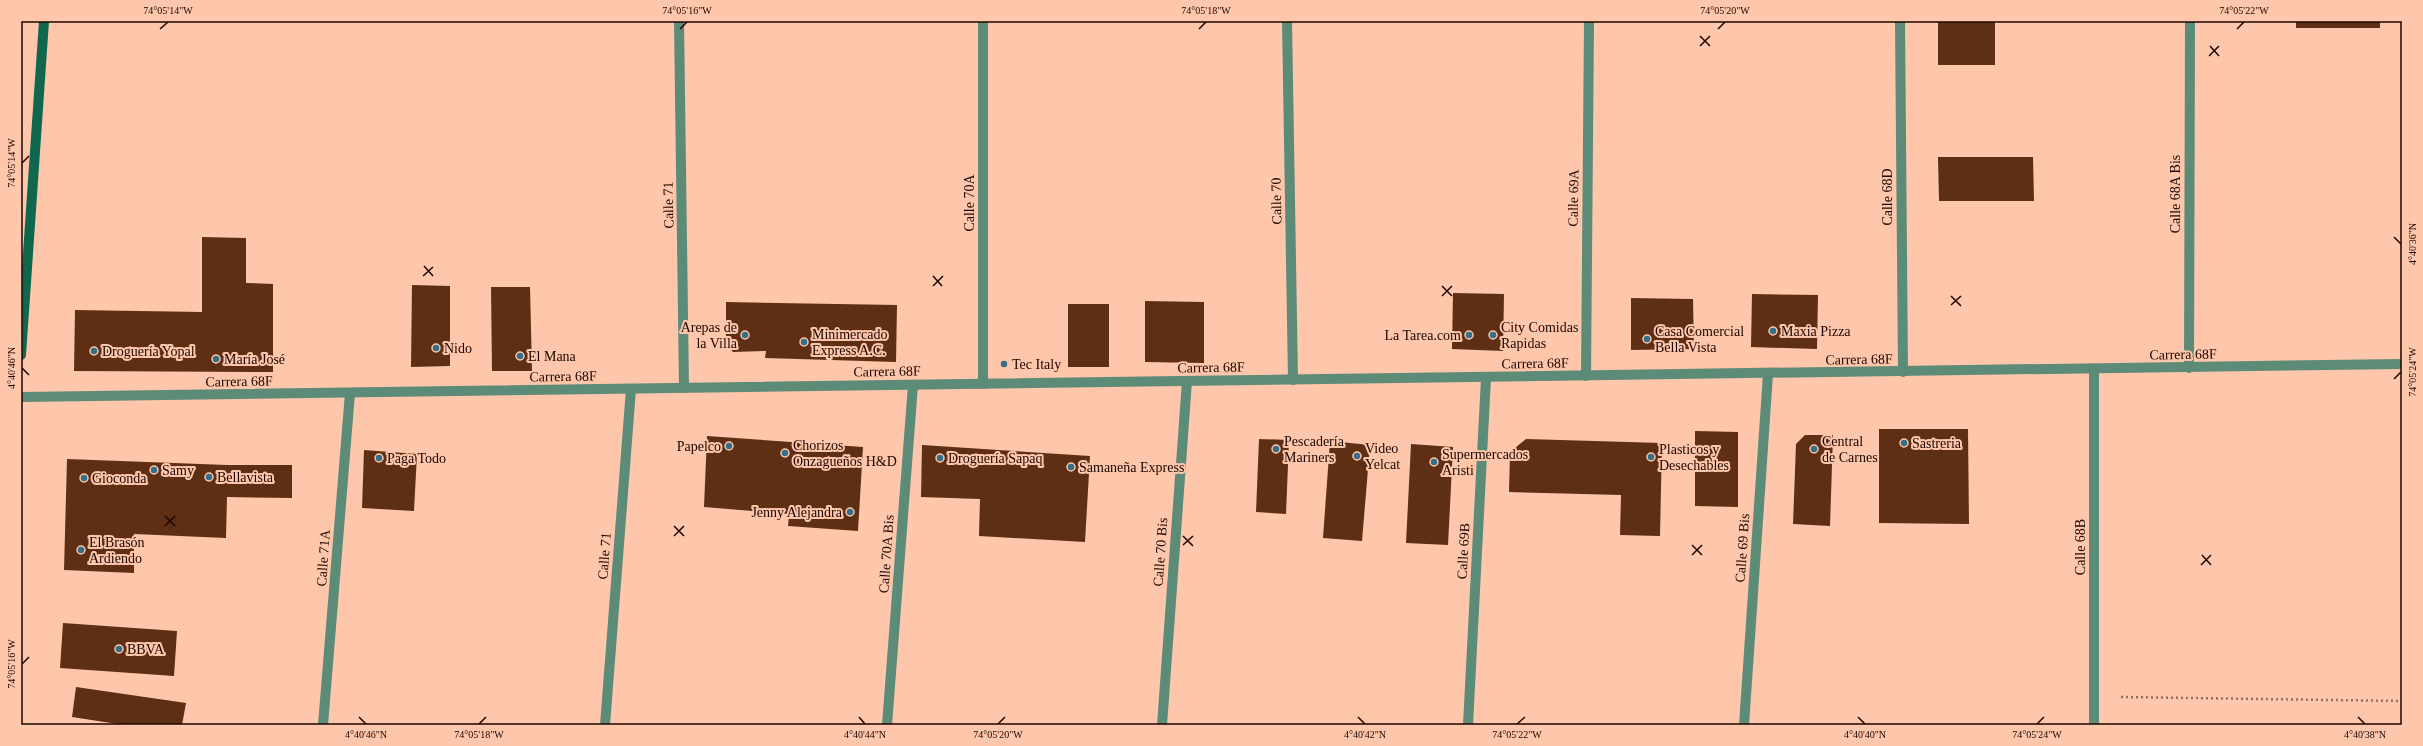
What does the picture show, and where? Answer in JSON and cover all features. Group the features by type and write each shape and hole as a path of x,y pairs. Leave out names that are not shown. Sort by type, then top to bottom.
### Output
{"main road":[{"path":"21,355 44,21"}],"street":[{"name":"Calle 71","path":"679,21 684,388"},
{"name":"Calle 70A","path":"983,21 983,384"},
{"name":"Calle 70","path":"1287,21 1293,380"},
{"name":"Calle 69A","path":"1586,376 1589,21"},
{"name":"Calle 68D","path":"1900,21 1903,372"},
{"name":"Calle 68A Bis","path":"2189,368 2190,21"},
{"name":"Carrera 68F","path":"21,397 2094,370 2402,364"},
{"name":"Calle 68B","path":"2094,370 2094,725"},
{"name":"Calle 69 Bis","path":"1744,725 1768,374"},
{"name":"Calle 69B","path":"1468,725 1486,378"},
{"name":"Calle 70 Bis","path":"1162,725 1187,381"},
{"name":"Calle 70A Bis","path":"887,725 913,385"},
{"name":"Calle 71","path":"605,725 631,389"},
{"name":"Calle 71A","path":"323,725 350,393"}],"path":[{"path":"2094,697 2402,701"}],"building":[{"path":"2296,21 2380,21 2380,28 2296,28"},
{"path":"1938,22 1995,22 1995,65 1938,65"},
{"path":"1938,157 2033,157 2034,201 1939,201"},
{"path":"202,237 246,238 246,283 273,284 273,372 74,371 75,310 202,312"},
{"path":"412,285 450,286 450,366 411,367"},
{"path":"491,287 530,287 532,371 492,371"},
{"path":"1453,293 1504,294 1503,351 1452,349"},
{"path":"1752,294 1818,295 1817,349 1751,347"},
{"path":"1631,298 1693,299 1694,349 1631,350"},
{"path":"1145,301 1204,302 1204,363 1145,362"},
{"path":"726,302 897,305 896,362 765,358 766,351 733,352 726,344"},
{"path":"1068,304 1109,304 1109,367 1068,367"},
{"path":"1879,429 1968,429 1969,524 1879,523"},
{"path":"1695,431 1738,432 1738,507 1695,506"},
{"path":"1805,435 1833,435 1830,526 1793,524 1796,444"},
{"path":"707,436 863,447 858,531 788,526 789,514 704,507"},
{"path":"1259,439 1289,440 1286,514 1256,512"},
{"path":"1526,439 1662,443 1660,536 1620,535 1621,495 1509,492 1510,452"},
{"path":"1330,441 1370,445 1362,541 1323,538"},
{"path":"1411,444 1453,447 1448,545 1406,543"},
{"path":"922,445 1090,456 1085,542 979,536 980,499 921,497"},
{"path":"364,450 417,454 414,511 362,508"},
{"path":"67,459 227,465 292,465 292,498 227,497 226,538 134,534 134,573 64,570"},
{"name":"BBVA","path":"63,623 177,631 174,676 60,668"},
{"path":"76,687 186,703 182,725 124,725 72,717"}],"place":[{"name":"Maxia Pizza","path":"1773,331"},
{"name":"Arepas de la Villa","path":"745,335"},
{"name":"La Tarea.com","path":"1469,335"},
{"name":"City Comidas Rapidas","path":"1493,335"},
{"name":"Casa Comercial Bella Vista","path":"1647,339"},
{"name":"Minimercado Express A.C.","path":"804,342"},
{"name":"Nido","path":"436,348"},
{"name":"Droguería Yopal","path":"94,351"},
{"name":"El Mana","path":"520,356"},
{"name":"María José","path":"216,359"},
{"name":"Tec Italy","path":"1004,364"},
{"name":"Sastreria","path":"1904,443"},
{"name":"Papelco","path":"729,446"},
{"name":"Pescadería Mariners","path":"1276,449"},
{"name":"Central de Carnes","path":"1814,449"},
{"name":"Chorizos Onzagueños H&D","path":"785,453"},
{"name":"Video Yelcat","path":"1357,456"},
{"name":"Plasticos y Desechables","path":"1651,457"},
{"name":"Paga Todo","path":"379,458"},
{"name":"Droguería Sapaq","path":"940,458"},
{"name":"Supermercados Aristi","path":"1434,462"},
{"name":"Samaneña Express","path":"1071,467"},
{"name":"Samy","path":"154,470"},
{"name":"Bellavista","path":"209,477"},
{"name":"Gioconda","path":"84,478"},
{"name":"Jenny Alejandra","path":"850,512"},
{"name":"El Brasón Ardiendo","path":"81,550"},
{"name":"BBVA","path":"119,649"}]}
